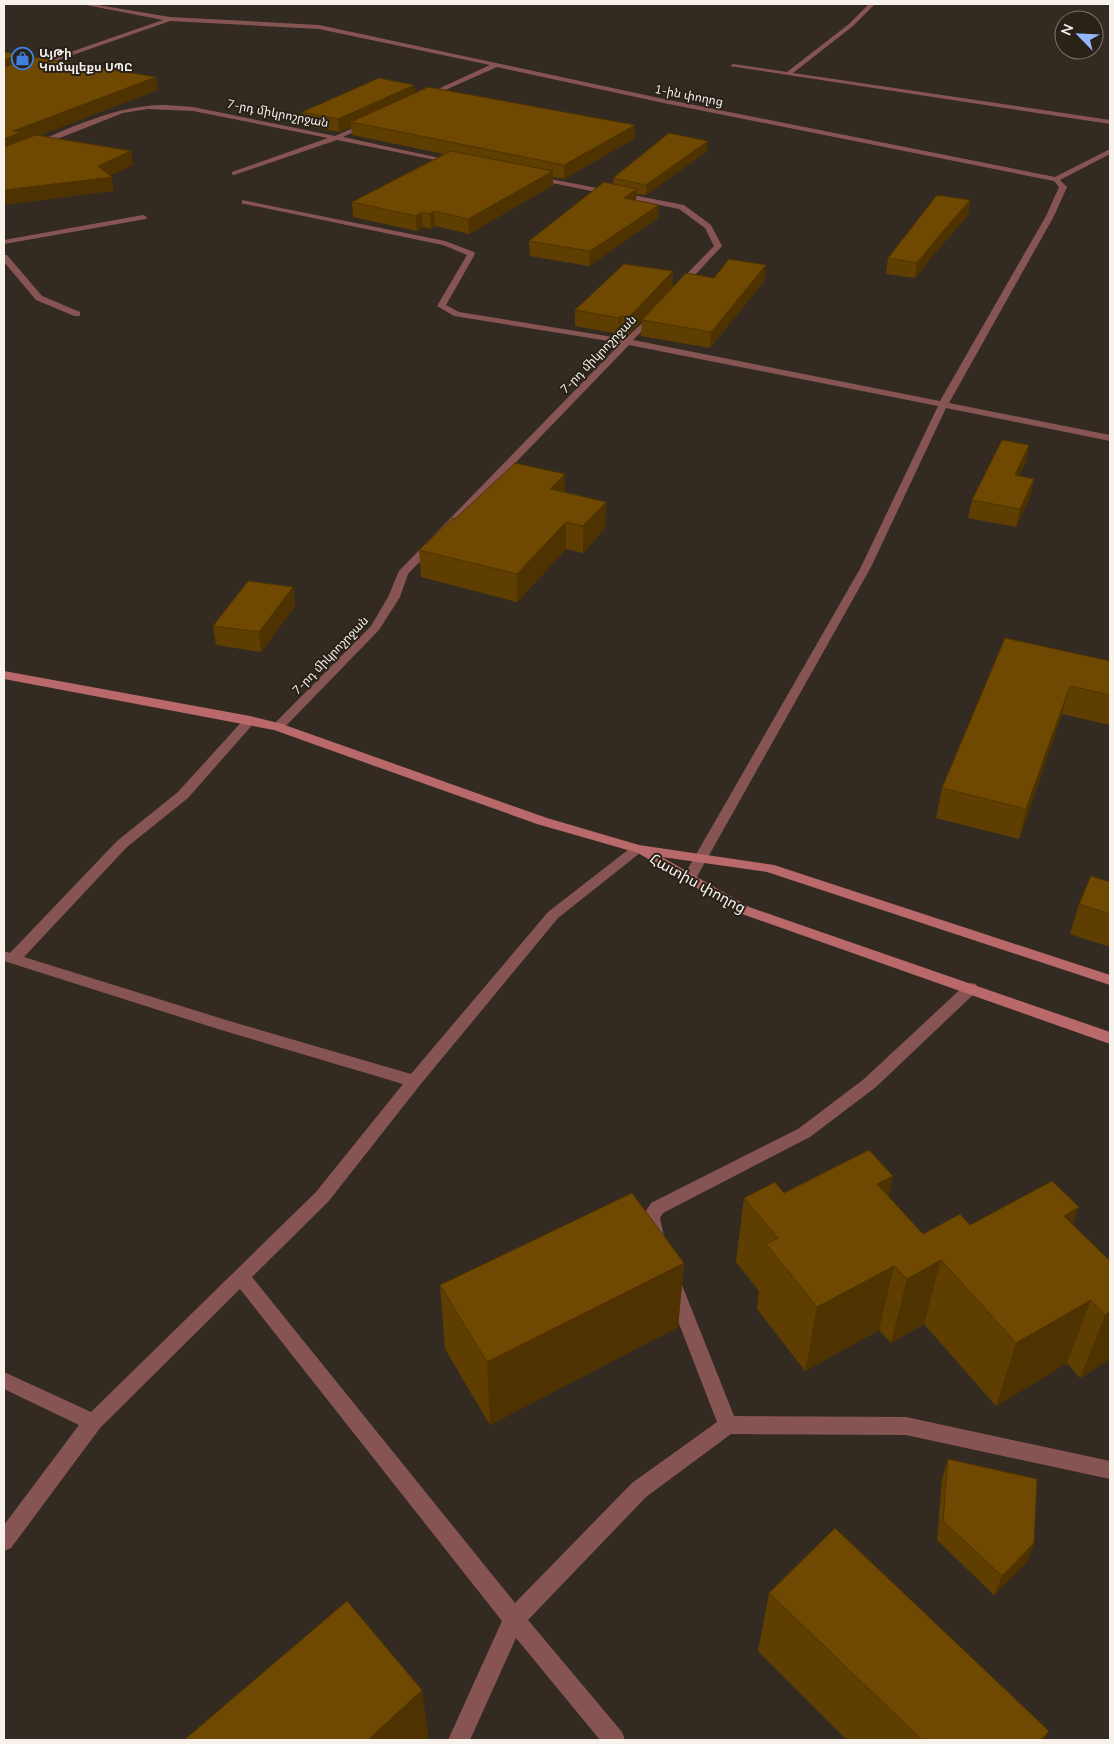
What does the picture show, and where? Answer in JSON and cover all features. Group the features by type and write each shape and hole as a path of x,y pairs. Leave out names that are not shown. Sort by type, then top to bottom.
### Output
{"main road":[{"path":"4,675 250,720 278,727 542,821 638,849"},
{"name":"Հատիս փողոց","path":"638,849 769,868 1110,980"},
{"name":"Հատիս փողոց","path":"638,849 744,910 972,988 1110,1038"}],"street":[{"path":"84,4 170,19"},
{"path":"788,74 851,25 872,4"},
{"path":"4,77 170,19"},
{"name":"1-ին փողոց","path":"170,19 319,27 659,100 1056,179"},
{"path":"416,101 496,65"},
{"path":"733,66 1110,122"},
{"name":"7-րդ միկրոշրջան","path":"4,158 121,111 141,106 161,105 193,109 460,163"},
{"path":"234,173 336,138 380,118"},
{"path":"689,879 699,858 738,794 866,567 943,405 1050,216 1063,187 1056,179 1110,151"},
{"path":"528,176 681,207 708,227 718,246 673,294"},
{"path":"245,202 445,242 471,254 441,306 457,314 628,342 1110,438"},
{"path":"4,242 143,217"},
{"path":"4,257 39,298 77,314"},
{"name":"7-րդ միկրոշրջան","path":"278,727 375,628 394,597 403,573 660,308"},
{"path":"250,720 183,795 122,844 8,958 223,1025 414,1081"},
{"path":"4,1541 94,1422 322,1197 414,1081 553,916 638,849"},
{"path":"662,1256 655,1238 651,1218 658,1208 804,1133 870,1083 972,988"},
{"path":"669,1273 728,1424"},
{"path":"241,1277 514,1619 614,1740"},
{"path":"4,1380 94,1422"},
{"path":"459,1740 514,1619 639,1490 728,1424 906,1426 1110,1470"}],"building":[{"path":"4,52 20,54 4,60"},
{"path":"35,57 156,77 13,131 21,132 4,139 4,67"},
{"path":"379,78 414,85 338,119 302,112"},
{"path":"428,87 635,125 564,165 351,122"},
{"path":"669,133 708,141 646,185 613,178"},
{"path":"36,135 131,151 98,166 112,177 4,190 4,147"},
{"path":"451,151 553,171 468,219 434,211 430,214 422,212 416,216 352,202"},
{"path":"604,182 637,189 624,198 659,205 590,251 529,241"},
{"path":"937,195 970,200 917,263 888,258"},
{"path":"729,259 766,265 711,332 642,320 686,273 714,278"},
{"path":"624,264 673,271 629,317 621,316 619,318 575,310"},
{"path":"1002,440 1029,445 1015,475 1034,479 1020,509 972,500"},
{"path":"515,463 565,474 550,489 606,502 583,526 566,522 517,574 419,550 453,518 455,519"},
{"path":"248,581 293,587 259,632 213,626"},
{"path":"1005,638 1110,661 1110,695 1070,686 1026,809 942,788"},
{"path":"1091,876 1110,882 1110,914 1079,904"},
{"path":"869,1150 893,1176 877,1184 923,1234 960,1214 970,1225 1052,1181 1079,1207 1064,1216 1110,1261 1110,1311 1105,1315 1091,1300 1016,1343 941,1260 907,1279 894,1266 817,1307 766,1244 778,1238 744,1198 775,1182 784,1193"},
{"path":"632,1193 684,1263 487,1362 440,1285"},
{"path":"948,1459 1037,1479 1034,1543 1002,1576 943,1521"},
{"path":"835,1528 1049,1731 1041,1740 922,1740 769,1593"},
{"path":"347,1601 422,1690 368,1740 184,1740"}],"place":[{"name":"ԱյԹի Կոմպլեքս ՍՊԸ","path":"23,59"}]}
